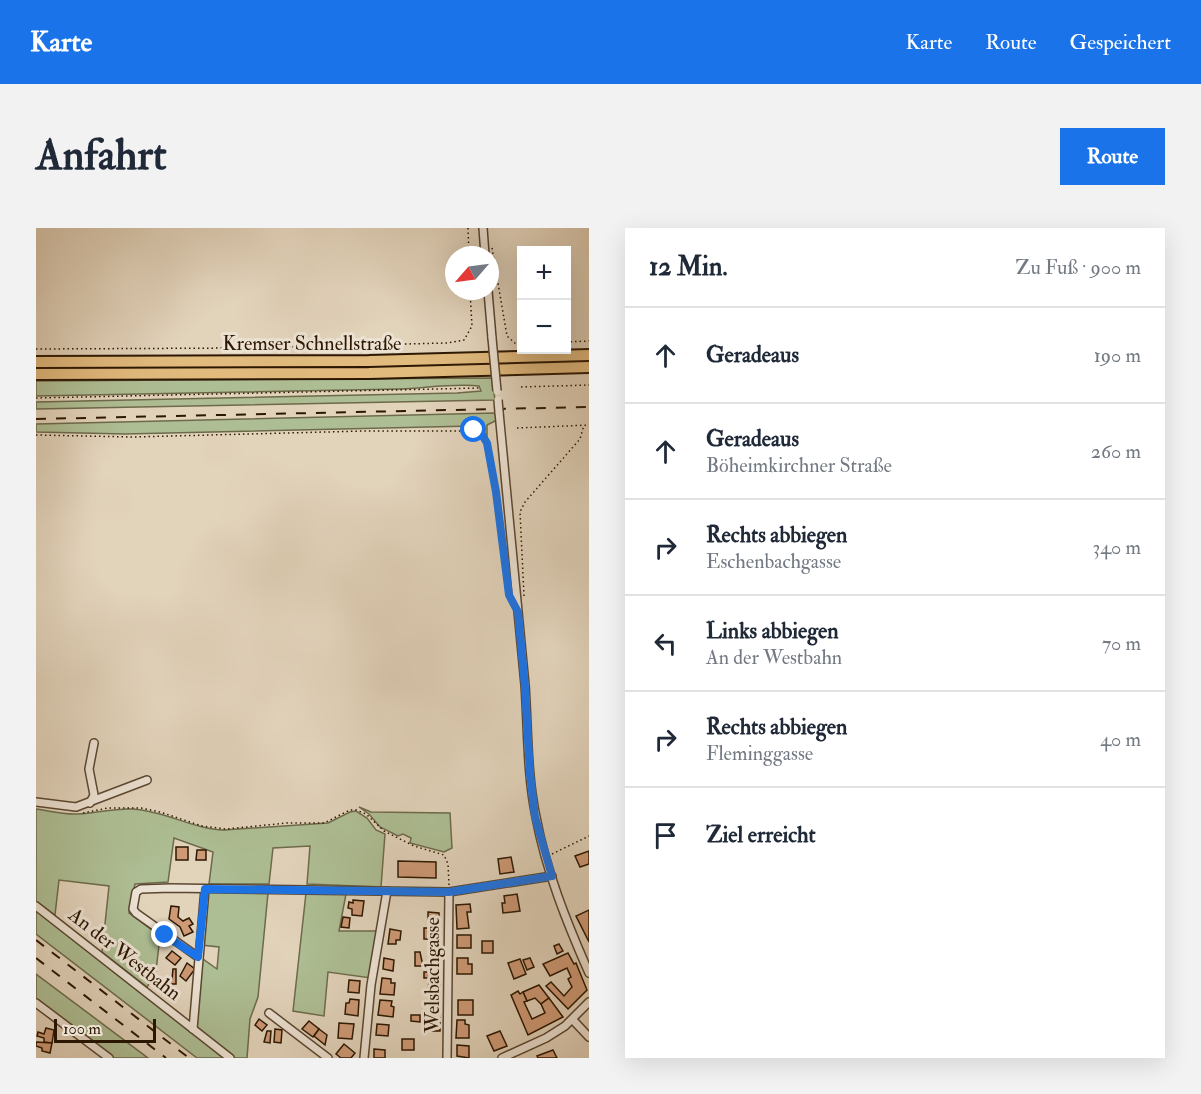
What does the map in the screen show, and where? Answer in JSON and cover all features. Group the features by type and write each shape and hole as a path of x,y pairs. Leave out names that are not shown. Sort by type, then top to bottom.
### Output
{"highway":[{"name":"Kremser Schnellstraße","path":"36,362 369,361 589,355"},
{"name":"Kremser Schnellstraße","path":"36,374 358,373 589,367"}],"street":[{"path":"483,228 484,246"},
{"path":"489,300 535,817 566,919 589,973"},
{"path":"90,803 94,795 89,769 90,754 94,743"},
{"path":"36,802 76,807 147,780"},
{"path":"198,957 136,913 133,909 136,892 205,889 449,892 552,876"},
{"name":"An der Westbahn","path":"193,1029 205,889"},
{"path":"364,1058 371,985 387,891"},
{"name":"Welsbachgasse","path":"447,1058 449,892"},
{"name":"An der Westbahn","path":"36,906 230,1058"},
{"path":"502,1058 546,1038 573,1020 589,1002"},
{"path":"36,1003 109,1058"},
{"path":"269,1013 328,1058"},
{"path":"573,1020 589,1037"}],"path":[{"path":"468,228 469,246"},
{"path":"499,289 507,336 517,345"},
{"path":"36,349 240,348 447,343 464,340 472,326 471,300"},
{"path":"571,342 589,341"},
{"path":"521,387 589,385"},
{"path":"36,398 480,388"},
{"path":"36,435 133,436 351,431 477,431 484,436 487,443 496,492 509,595 518,612 525,602 519,520 521,509 580,439 584,425"},
{"path":"517,428 589,425"},
{"path":"78,813 108,808 141,808 202,826 226,829 293,823 324,823 350,810 359,810 384,831 414,846 444,855 448,864 449,892"},
{"path":"546,857 589,836"}],"green space":[{"path":"492,378 495,400 36,409 36,402 481,391 479,386 460,385 400,389 36,396 36,381"},
{"path":"495,413 497,420 487,425 487,436 481,429 472,426 125,434 36,432 36,424"},
{"path":"359,807 371,812 450,813 452,848 444,852 410,843 411,838 403,834 398,836 380,827 369,814"},
{"path":"36,809 73,814 119,809 145,810 201,827 224,830 328,823 356,811 367,818 376,830 385,834 381,887 307,884 310,846 273,848 269,884 209,884 213,852 174,838 168,882 135,884 129,913 160,936 156,971 147,987 102,952 109,886 59,880 55,915 36,902"},
{"path":"208,892 268,893 258,997 250,1019 247,1058 235,1058 196,1026 200,957 217,969 219,947 201,945"},
{"path":"306,893 346,894 339,931 378,931 371,978 328,972 324,1016 293,1011"},
{"path":"36,909 227,1058 197,1058 36,934"},
{"path":"36,974 148,1058 113,1058 36,1000"}],"building":[{"path":"176,847 188,847 188,860 176,860"},
{"path":"197,850 206,850 206,860 196,860"},
{"path":"589,851 589,864 580,867 575,856"},
{"path":"511,857 514,872 500,874 498,859"},
{"path":"398,861 436,862 436,878 398,877"},
{"path":"517,894 520,911 503,913 504,896"},
{"path":"353,900 364,901 362,916 352,915 352,909 348,908 349,902 353,903"},
{"path":"470,904 471,912 467,912 469,928 457,929 456,905"},
{"path":"171,906 179,907 178,917 183,921 189,918 193,924 189,926 193,932 184,936 180,927 169,919"},
{"path":"589,910 589,942 576,916"},
{"path":"428,912 439,913 439,921 428,921"},
{"path":"343,917 350,918 349,928 341,927"},
{"path":"424,928 438,928 438,939 424,939"},
{"path":"390,929 401,931 400,940 396,940 396,944 388,944"},
{"path":"457,935 471,935 471,948 457,948"},
{"path":"482,941 493,941 493,953 482,953"},
{"path":"559,944 563,951 557,954 554,946"},
{"path":"172,951 181,958 175,965 166,958"},
{"path":"415,952 420,952 423,966 415,966"},
{"path":"568,953 574,964 576,963 587,990 568,1009 546,986 551,982 564,996 572,987 568,979 571,977 567,968 550,976 543,964"},
{"path":"384,958 394,960 393,971 383,969"},
{"path":"457,958 468,958 468,964 472,964 472,974 457,974"},
{"path":"530,958 534,967 527,970 523,960"},
{"path":"520,959 526,974 514,979 508,963"},
{"path":"187,963 195,969 186,981 180,976"},
{"path":"173,969 176,969 176,984 168,984 169,978 172,979"},
{"path":"424,972 437,972 436,978 424,978"},
{"path":"382,978 391,979 391,983 395,983 394,995 380,994"},
{"path":"349,980 360,981 359,993 348,992"},
{"path":"429,981 440,981 440,991 428,991"},
{"path":"539,985 549,998 541,1004 535,998 527,1001 523,992"},
{"path":"518,991 520,994 523,992 527,1001 524,1002 532,1019 545,1013 541,1004 549,998 563,1017 528,1035 511,995"},
{"path":"439,998 440,1012 430,1012 428,999"},
{"path":"350,999 359,1000 358,1016 345,1014 346,1003 349,1003"},
{"path":"380,1000 392,1001 393,1017 378,1015"},
{"path":"458,1000 473,1000 473,1015 458,1015"},
{"path":"411,1015 420,1015 420,1022 411,1021"},
{"path":"426,1017 440,1018 440,1031 426,1031"},
{"path":"259,1019 267,1025 262,1031 255,1025"},
{"path":"457,1020 465,1020 465,1024 469,1025 469,1038 456,1038"},
{"path":"309,1021 319,1029 313,1037 302,1029"},
{"path":"339,1023 354,1024 352,1039 338,1038"},
{"path":"377,1024 389,1025 388,1036 376,1035"},
{"path":"46,1028 54,1030 52,1043 44,1042 44,1038 37,1036 38,1032 44,1034"},
{"path":"275,1029 282,1030 281,1043 274,1042"},
{"path":"319,1029 327,1035 325,1045 314,1036"},
{"path":"267,1031 271,1031 270,1043 264,1042"},
{"path":"500,1031 507,1046 494,1051 487,1036"},
{"path":"402,1039 414,1039 414,1050 402,1050"},
{"path":"36,1042 52,1043 50,1053 42,1051 42,1048 36,1046"},
{"path":"344,1044 355,1053 351,1058 341,1058 336,1054"},
{"path":"457,1045 469,1046 469,1058 457,1056"},
{"path":"374,1049 385,1050 385,1058 374,1058"},
{"path":"553,1050 557,1058 538,1058 537,1056"}],"railway":[{"path":"36,419 589,407"},
{"path":"36,940 189,1058"},
{"path":"36,958 166,1058"}],"route":[{"path":"165,935 198,957 205,889 449,892 552,876 535,817 518,612 509,595 496,492 487,443 479,432 474,430"}]}
